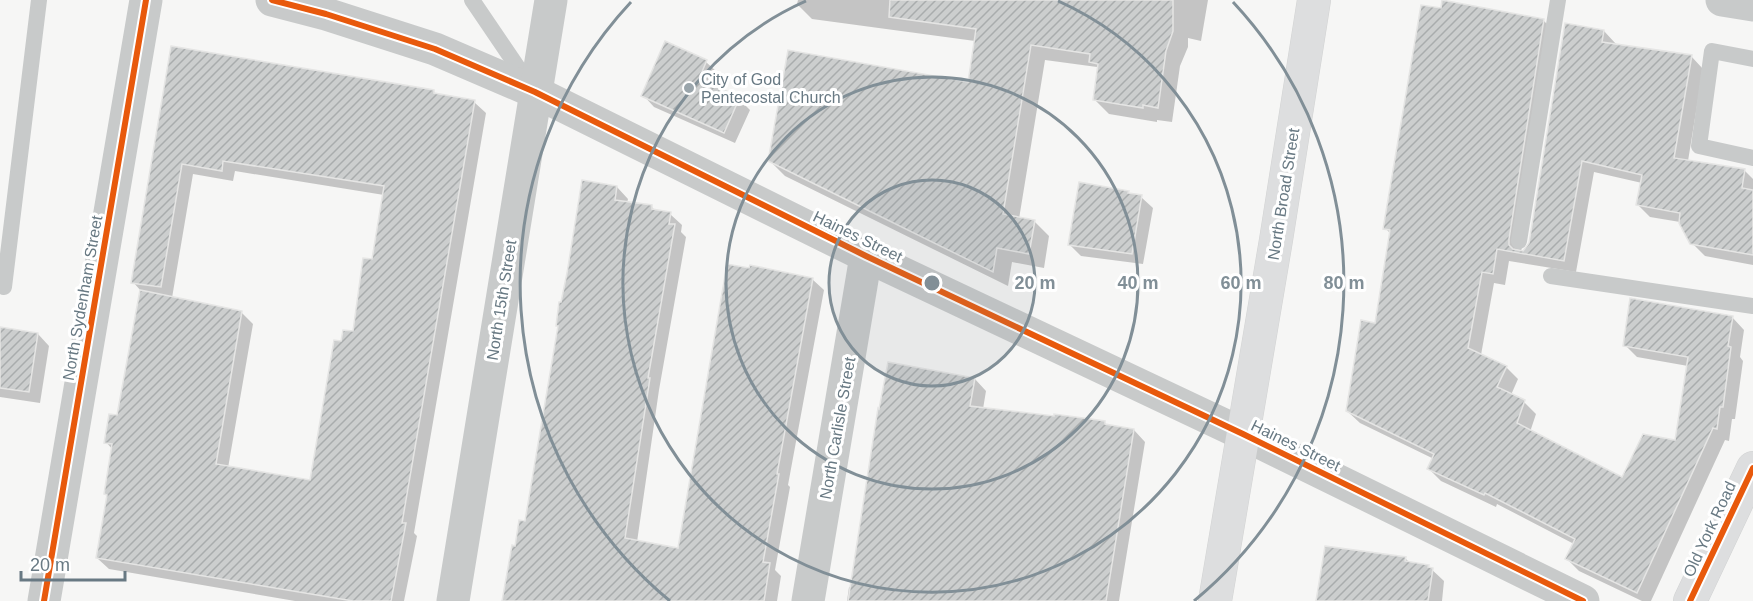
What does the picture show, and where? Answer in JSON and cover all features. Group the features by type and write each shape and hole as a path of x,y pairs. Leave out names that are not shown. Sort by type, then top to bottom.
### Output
{"main road":[{"name":"North Broad Street","path":"1215,601 1314,0"},
{"name":"Old York Road","path":"1690,601 1753,468"}],"street":[{"name":"North Sydenham Street","path":"44,601 146,0"},
{"name":"Haines Street","path":"272,0 326,14 435,49 535,92 866,256 1243,434 1583,601"},
{"name":"North 15th Street","path":"453,601 551,0"},
{"name":"North Carlisle Street","path":"808,601 866,256"}],"lane":[{"path":"4,287 39,0"},
{"path":"472,0 535,92"},
{"path":"1519,242 1558,0"},
{"path":"1753,59 1712,51 1699,146 1753,158"},
{"path":"1551,276 1753,306"}],"building":[{"path":"890,0 1173,0 1173,31 1166,51 1158,108 1143,105 1143,108 1093,100 1098,64 1089,62 1090,54 1031,45 1003,214 1035,220 1029,254 997,248 993,272 768,161 788,50 968,82 976,29 889,17"},
{"path":"1442,0 1544,19 1509,239 1509,245 1513,249 1523,251 1529,243 1565,23 1604,30 1602,42 1692,55 1674,158 1745,169 1742,188 1753,190 1753,255 1690,244 1679,223 1680,213 1636,205 1642,175 1582,161 1564,261 1497,249 1493,274 1482,272 1468,348 1507,366 1497,387 1525,400 1517,423 1622,477 1643,434 1675,440 1688,357 1623,346 1630,298 1733,316 1723,407 1720,407 1717,429 1713,428 1637,593 1565,559 1575,539 1485,493 1484,495 1427,469 1434,454 1346,411 1361,320 1375,323 1390,230 1383,229 1421,5 1441,8"},
{"path":"665,41 707,60 699,79 740,97 724,133 641,96"},
{"path":"171,46 434,90 434,93 475,100 402,523 406,523 391,601 353,601 96,558 107,495 104,494 112,444 104,443 109,414 117,415 140,290 242,311 216,464 310,480 334,340 341,341 343,330 353,331 363,258 372,259 384,186 223,161 222,171 182,164 161,287 131,283"},
{"path":"582,180 617,186 615,200 652,205 652,209 671,212 669,224 675,224 648,378 650,378 625,538 678,548 727,264 749,268 750,265 813,278 763,562 770,563 764,601 502,601 519,520 525,521 558,326 556,326 559,302 561,302 567,273"},
{"path":"1079,182 1142,195 1132,254 1068,245"},
{"path":"0,327 38,333 29,392 0,388"},
{"path":"888,362 975,378 970,406 1105,421 1105,424 1134,429 1106,601 848,601 878,408"},
{"path":"1325,546 1406,557 1405,561 1429,565 1428,567 1433,568 1428,601 1316,601"}],"cycle path":[{"path":"44,601 146,0"},
{"path":"272,0 326,14 435,49 535,92 866,256 1243,434 1583,601"},
{"path":"1690,601 1753,468"}],"place":[{"name":"City of God Pentecostal Church","path":"689,88"}]}
